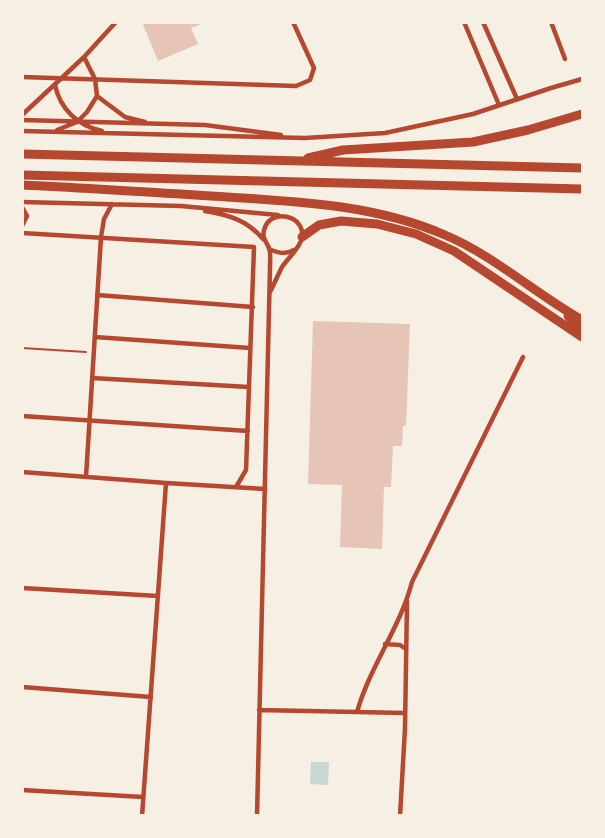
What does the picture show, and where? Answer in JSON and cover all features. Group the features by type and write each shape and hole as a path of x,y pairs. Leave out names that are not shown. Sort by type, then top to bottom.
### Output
{"highway":[{"path":"296,161 343,150 473,142 528,130 582,114"},
{"path":"22,154 582,168"},
{"path":"22,175 582,189"},
{"path":"22,185 300,202 364,210 445,235 472,249 554,304 582,320"},
{"path":"302,237 319,225 341,220 377,224 416,234 454,252 582,337"},
{"path":"554,304 582,330"}],"street":[{"path":"22,115 84,57 116,22"},
{"path":"22,77 296,86 310,80 314,68 293,22"},
{"path":"464,22 499,105"},
{"path":"483,22 517,99"},
{"path":"551,22 565,59"},
{"path":"55,132 77,122 93,104 97,96 95,79 84,57"},
{"path":"22,130 305,138 386,133 473,114 582,79"},
{"path":"55,84 60,100 77,122 95,129 118,134"},
{"path":"97,96 125,117 154,124"},
{"path":"22,120 204,125 305,138"},
{"path":"22,202 181,206 288,216 295,220 302,237 283,266 270,292"},
{"path":"86,476 101,237 104,219 112,204"},
{"path":"181,206 224,214 248,224 264,240 269,249 270,292 257,816"},
{"path":"22,207 27,216 22,226"},
{"path":"264,240 264,228 267,222 274,217 288,216"},
{"path":"22,233 254,246 246,470 236,487"},
{"path":"269,249 278,253 295,249"},
{"path":"97,295 252,307"},
{"path":"95,337 250,348"},
{"path":"400,816 408,600 412,582 523,357"},
{"path":"92,378 249,388"},
{"path":"22,416 248,431"},
{"path":"22,472 265,489"},
{"path":"142,816 166,483"},
{"path":"22,588 158,596"},
{"path":"357,712 363,690 408,600"},
{"path":"385,644 400,645 406,649"},
{"path":"22,687 151,697"},
{"path":"260,710 405,713"},
{"path":"22,790 144,797"}],"path":[{"path":"22,348 94,352"}],"shaded area":[{"path":"311,762 329,762 328,785 310,784"}],"building":[{"path":"142,22 204,23 191,28 198,44 158,61"},
{"path":"313,321 410,324 406,426 403,426 402,446 393,446 391,487 384,487 382,549 340,547 342,485 308,484"}]}
